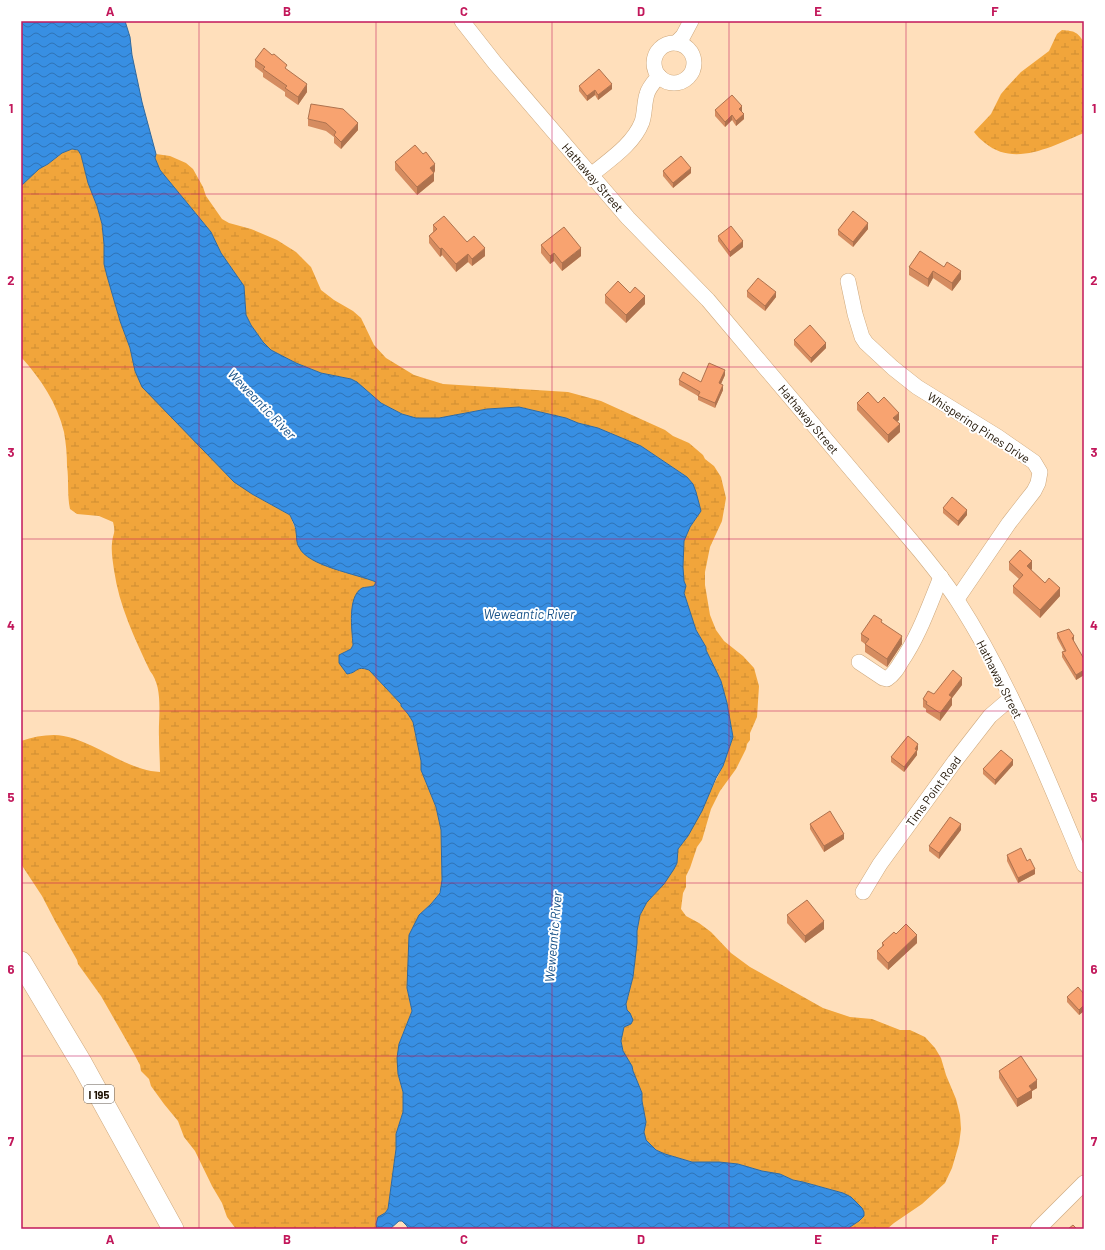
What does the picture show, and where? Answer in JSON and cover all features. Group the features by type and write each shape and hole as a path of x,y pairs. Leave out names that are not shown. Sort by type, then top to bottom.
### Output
{"highway":[{"name":"I 195","path":"21,962 82,1064 173,1229"}],"street":[{"name":"Hathaway Street","path":"462,21 495,63 628,218 709,301 920,551 957,599 996,666 1030,738 1084,866"},
{"path":"676,43 683,36 692,21"},
{"path":"669,43 676,43 682,44 692,53 694,66 688,77 682,81 670,83 659,76 655,70 654,63 658,51 663,46 669,43"},
{"path":"591,175 623,148 632,138 642,121 646,95 650,86 659,76"},
{"name":"Whispering Pines Drive","path":"848,281 855,314 866,343 893,368 917,387 998,437 1034,462 1040,472 1038,483 1034,491 1009,523 957,599"},
{"path":"859,662 883,678 887,679 892,675 911,649 940,577"},
{"name":"Tims Point Road","path":"863,892 880,864 955,761 990,716 1011,698"},
{"path":"1038,1229 1084,1183"}],"green space":[{"path":"1062,30 1075,33 1084,42 1084,133 1047,148 1022,154 1009,154 997,150 984,142 974,132 991,114 1001,94 1007,87 1021,72 1049,51 1057,34"},
{"path":"72,149 78,150 81,155 88,183 97,206 102,224 104,264 120,321 130,348 135,371 252,494 290,515 296,531 297,540 337,570 376,582 374,586 362,588 351,613 353,645 351,649 343,653 350,674 359,669 369,670 401,704 413,722 421,761 421,770 436,807 441,830 442,880 440,892 431,904 419,915 407,988 412,1011 399,1044 398,1074 403,1092 403,1112 396,1134 396,1149 388,1209 376,1224 377,1229 236,1229 227,1217 222,1203 195,1151 184,1137 178,1121 151,1086 149,1079 141,1071 140,1065 101,996 78,964 42,896 21,864 21,741 46,735 67,737 81,741 133,766 160,772 159,694 154,678 133,634 116,583 112,553 114,531 113,522 99,516 77,514 70,509 66,445 61,421 53,401 42,383 21,357 21,186 39,169 62,153"},
{"path":"156,154 170,156 186,163 193,169 203,187 206,196 222,219 229,223 251,229 277,240 296,252 311,267 321,290 361,318 374,345 386,358 414,375 443,384 568,392 601,401 665,430 673,436 689,443 714,466 721,477 726,498 722,521 710,547 705,572 705,585 710,615 716,630 724,641 743,656 754,668 759,686 757,717 750,733 750,740 736,769 720,791 711,809 702,840 697,847 686,876 686,887 683,893 681,909 686,916 711,932 731,953 750,967 823,1008 850,1017 872,1019 900,1030 910,1030 925,1037 935,1048 941,1058 956,1099 960,1115 961,1129 959,1144 952,1168 945,1183 922,1204 887,1229 847,1229 864,1216 843,1193 793,1180 780,1174 762,1171 738,1164 692,1162 656,1150 646,1140 644,1132 646,1122 642,1093 632,1066 623,1051 621,1041 624,1026 631,1024 630,1013 627,1010 626,1004 633,977 640,915 647,902 664,884 677,863 678,849 688,836 723,766 733,737 727,703 721,681 706,650 706,647 696,630 684,593 686,586 683,567 684,541 690,527 701,511 693,484 687,477 641,446 598,428 566,418 519,407 487,409 439,418 416,418 402,414 381,403 357,382 351,379 321,373 296,363 271,350 263,342 246,315 244,286 221,253 211,232 160,170 155,158"}],"water":[{"name":"Weweantic River","path":"21,21 125,21 130,37 132,55 142,102 156,154 155,158 160,170 211,232 221,253 244,286 246,315 251,325 263,342 271,350 296,363 321,373 351,379 357,382 381,403 402,414 416,418 439,418 487,409 519,407 566,418 598,428 641,446 687,477 693,484 701,511 690,527 684,541 683,567 686,586 684,593 696,630 706,647 706,650 721,681 727,703 733,737 723,766 716,778 702,811 688,836 678,849 677,863 674,869 664,884 647,902 640,915 633,977 626,1004 627,1010 633,1020 631,1024 624,1027 621,1041 623,1051 632,1066 642,1093 646,1122 644,1132 646,1140 656,1150 692,1162 738,1164 762,1171 780,1174 793,1180 843,1193 851,1197 862,1208 864,1216 859,1221 847,1229 408,1229 402,1221 399,1221 390,1229 377,1229 376,1224 378,1217 385,1213 388,1209 396,1149 396,1134 403,1112 403,1092 398,1074 397,1058 399,1044 412,1011 407,988 409,935 419,915 440,893 442,880 441,830 436,807 421,770 421,761 413,722 401,704 369,670 361,668 347,674 339,663 339,655 351,649 353,645 351,623 352,606 357,592 362,588 374,586 376,582 333,569 304,554 297,544 295,528 290,515 252,494 234,482 142,387 135,371 130,348 120,321 107,276 104,264 102,224 88,183 81,155 78,150 72,149 62,153 39,169 21,186"}],"building":[{"path":"264,48 287,65 285,68 307,84 298,97 285,88 287,86 263,69 265,67 255,60"},
{"path":"599,69 612,84 598,95 595,90 587,96 579,86"},
{"path":"732,95 742,106 739,109 744,114 736,121 732,115 725,122 715,110"},
{"path":"311,104 343,109 358,123 341,142 334,135 336,132 326,123 308,119"},
{"path":"415,145 423,154 426,152 435,164 430,168 434,173 417,187 395,162"},
{"path":"681,156 691,168 673,183 663,171"},
{"path":"853,211 868,223 853,242 838,230"},
{"path":"444,216 467,242 474,236 485,248 472,259 468,254 456,264 429,236 437,229 433,225"},
{"path":"731,226 743,241 730,252 718,236"},
{"path":"564,227 581,248 562,263 554,253 550,256 541,245"},
{"path":"920,251 944,267 947,262 961,271 952,283 933,271 928,279 909,267"},
{"path":"758,278 776,292 765,306 747,291"},
{"path":"618,281 630,293 635,287 645,296 626,315 605,295"},
{"path":"810,325 826,343 811,358 794,340"},
{"path":"709,363 725,370 719,383 723,385 715,403 698,396 700,392 679,380 683,372 701,382"},
{"path":"868,392 878,403 884,397 899,413 893,418 900,424 888,435 857,403"},
{"path":"952,497 967,510 958,521 943,508"},
{"path":"1020,550 1032,561 1027,566 1045,583 1049,578 1060,588 1040,610 1013,586 1023,575 1009,562"},
{"path":"874,615 882,620 881,622 902,636 887,659 865,644 869,639 861,634"},
{"path":"1069,629 1074,636 1072,638 1084,659 1084,670 1076,675 1062,652 1066,651 1057,633"},
{"path":"953,670 962,678 949,695 952,697 940,713 926,704 927,702 923,699 928,691 934,694"},
{"path":"908,736 918,744 915,749 917,750 904,767 891,757"},
{"path":"1001,750 1013,760 995,780 983,769"},
{"path":"830,811 844,834 824,846 810,824"},
{"path":"950,817 961,824 939,853 929,846"},
{"path":"1021,848 1027,861 1030,859 1035,869 1018,878 1007,855"},
{"path":"807,900 824,921 805,936 787,915"},
{"path":"906,924 917,935 888,963 877,951 884,945 882,943 894,932 896,934"},
{"path":"1078,987 1084,994 1084,1005 1079,1010 1067,997"},
{"path":"1021,1056 1037,1080 1029,1086 1032,1090 1017,1099 999,1071"},
{"path":"1073,1225 1077,1229 1068,1229"}]}
